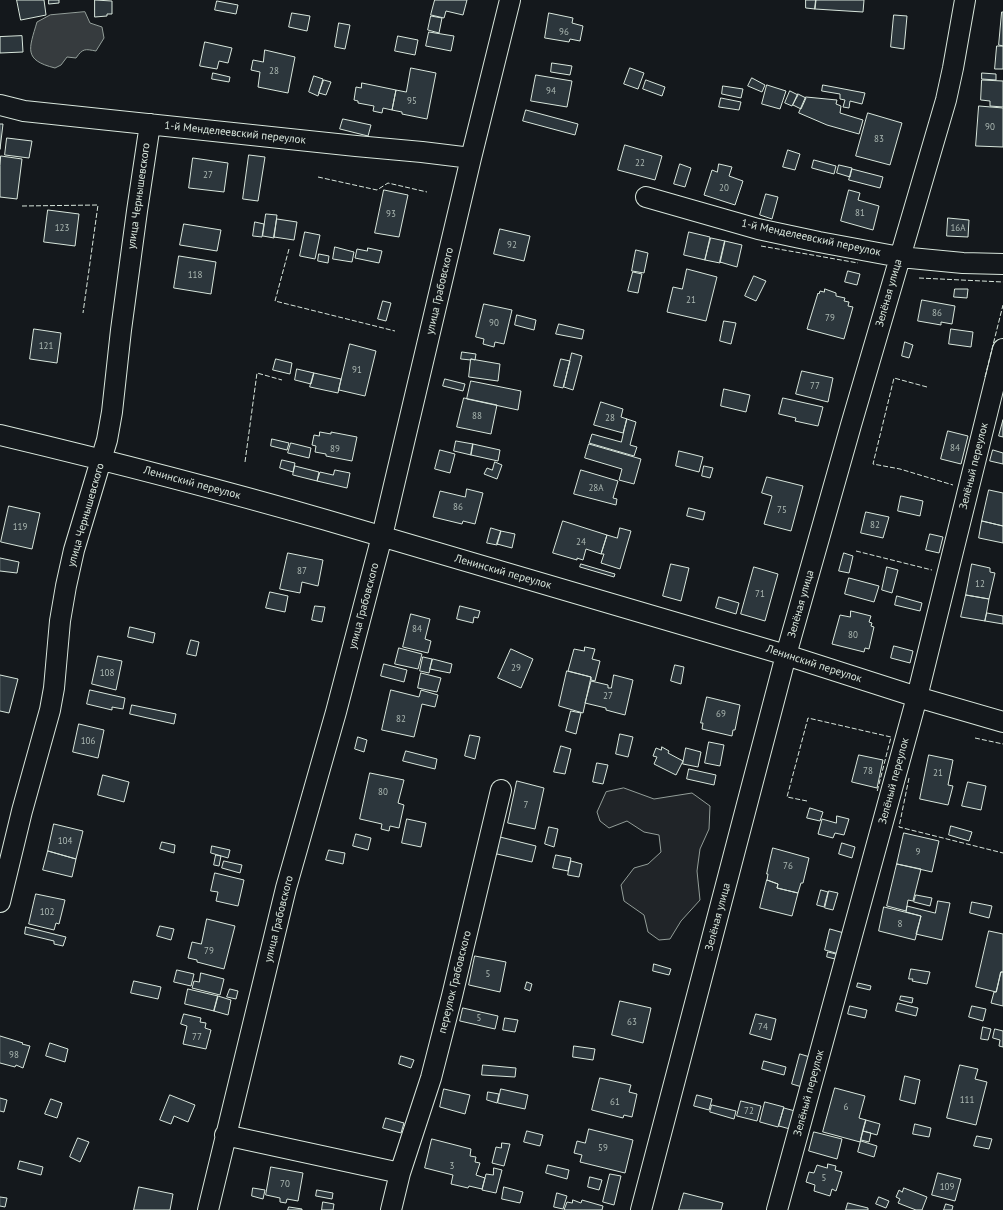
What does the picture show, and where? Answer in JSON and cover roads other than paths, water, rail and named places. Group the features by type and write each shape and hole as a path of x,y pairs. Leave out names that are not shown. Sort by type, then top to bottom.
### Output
{"street":[{"name":"улица Грабовского","path":"208,1210 286,888 336,712 382,536 471,158 510,0"},
{"name":"Зелёная улица","path":"641,1210 786,655 851,425 946,100 965,0"},
{"name":"1-й Менделеевский переулок","path":"0,105 24,110 471,158"},
{"name":"улица Чернышевского","path":"0,902 22,811 50,710 54,688 60,621 66,586 76,544 107,440 150,124"},
{"name":"1-й Менделеевский переулок","path":"646,197 758,229 819,242 900,257 963,263 1003,264"},
{"name":"Зелёный переулок","path":"777,1210 917,697 1003,349"},
{"name":"Ленинский переулок","path":"0,435 255,500 382,536 786,655 917,697 1003,722"},
{"name":"переулок Грабовского","path":"391,1210 400,1173 431,1078 501,790"},
{"path":"225,1135 400,1173"}]}
